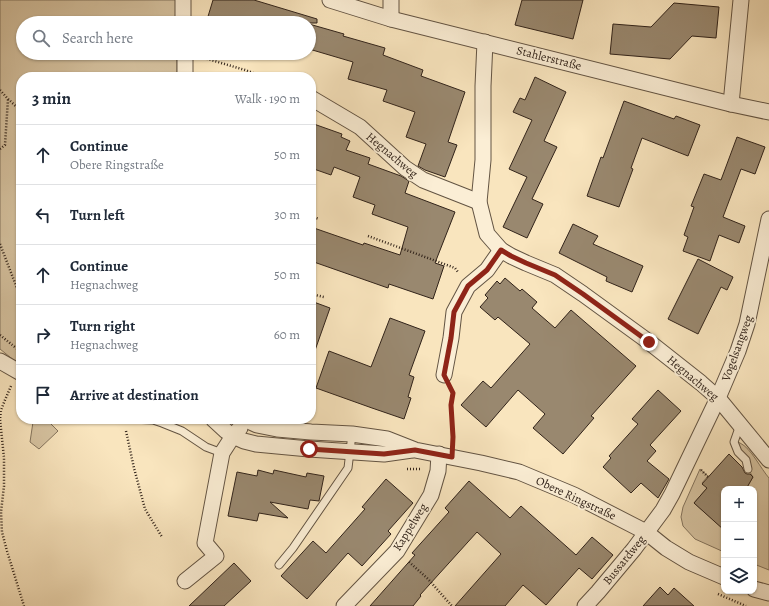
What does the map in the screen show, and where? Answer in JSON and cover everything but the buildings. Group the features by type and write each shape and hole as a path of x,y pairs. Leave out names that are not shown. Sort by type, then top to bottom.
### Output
{"street":[{"path":"183,0 183,16"},
{"name":"Stahlerstraße","path":"330,0 391,19 731,104 769,112"},
{"path":"391,0 391,19"},
{"path":"731,104 741,0"},
{"name":"Hegnachweg","path":"485,42 483,86 483,160 479,202 487,234 501,250 526,263 555,275 583,294 702,383 718,398 769,460"},
{"path":"185,60 185,72"},
{"name":"Hegnachweg","path":"316,101 360,127 405,168 423,180 479,202"},
{"name":"Vogelsangweg","path":"646,532 663,510 672,494 718,398 738,351 747,324 769,218"},
{"path":"444,375 454,312 468,286 487,270 501,250"},
{"path":"0,361 16,370"},
{"name":"Obere Ringstraße","path":"218,424 233,436 256,444 384,454 415,450"},
{"name":"Obere Ringstraße","path":"185,581 216,556 205,543 222,453 243,424"},
{"name":"Obere Ringstraße","path":"255,424 277,429 352,434 387,439 415,450 445,455 519,472 574,495 646,532 666,548 689,562 721,576"},
{"name":"Kappelweg","path":"344,606 397,551 430,494 445,455"},
{"name":"Bussardweg","path":"585,606 631,553 646,532"},
{"path":"757,590 769,593"}],"lane":[{"path":"164,424 182,432 206,447 222,453"},
{"path":"740,425 734,442 738,452 746,460 748,469"},
{"path":"279,565 294,548 348,468 352,434"}],"path":[{"path":"211,60 250,72"},
{"path":"0,90 16,106"},
{"path":"0,149 5,145 8,99"},
{"path":"368,236 455,268 468,286"},
{"path":"0,244 16,286"},
{"path":"316,295 324,296"},
{"path":"0,335 16,348"},
{"path":"444,375 453,393 451,405 453,437 445,455"},
{"path":"16,379 1,410 0,419 4,458 4,486 1,513 2,532 24,606"},
{"path":"125,426 134,468 145,508 162,537"},
{"path":"404,469 438,471"},
{"path":"397,551 428,580 452,606"},
{"path":"717,594 746,606"}],"shaded area":[{"path":"0,0 176,0 176,16 16,16 16,60 177,60 177,72 16,72 16,362 0,349"},
{"path":"33,424 51,424 58,431 39,449 30,442"},
{"path":"734,442 740,443 748,449 769,478 769,570 757,565 757,486 748,486 753,477"},
{"path":"700,469 708,476 702,483 707,488 694,503 720,526 721,525 721,551 695,539 683,526 681,517 683,507"}],"route":[{"path":"309,449 384,454 415,450 452,457 453,437 451,405 453,393 444,375 454,312 468,286 487,270 501,250 526,263 555,275 649,342"}]}
